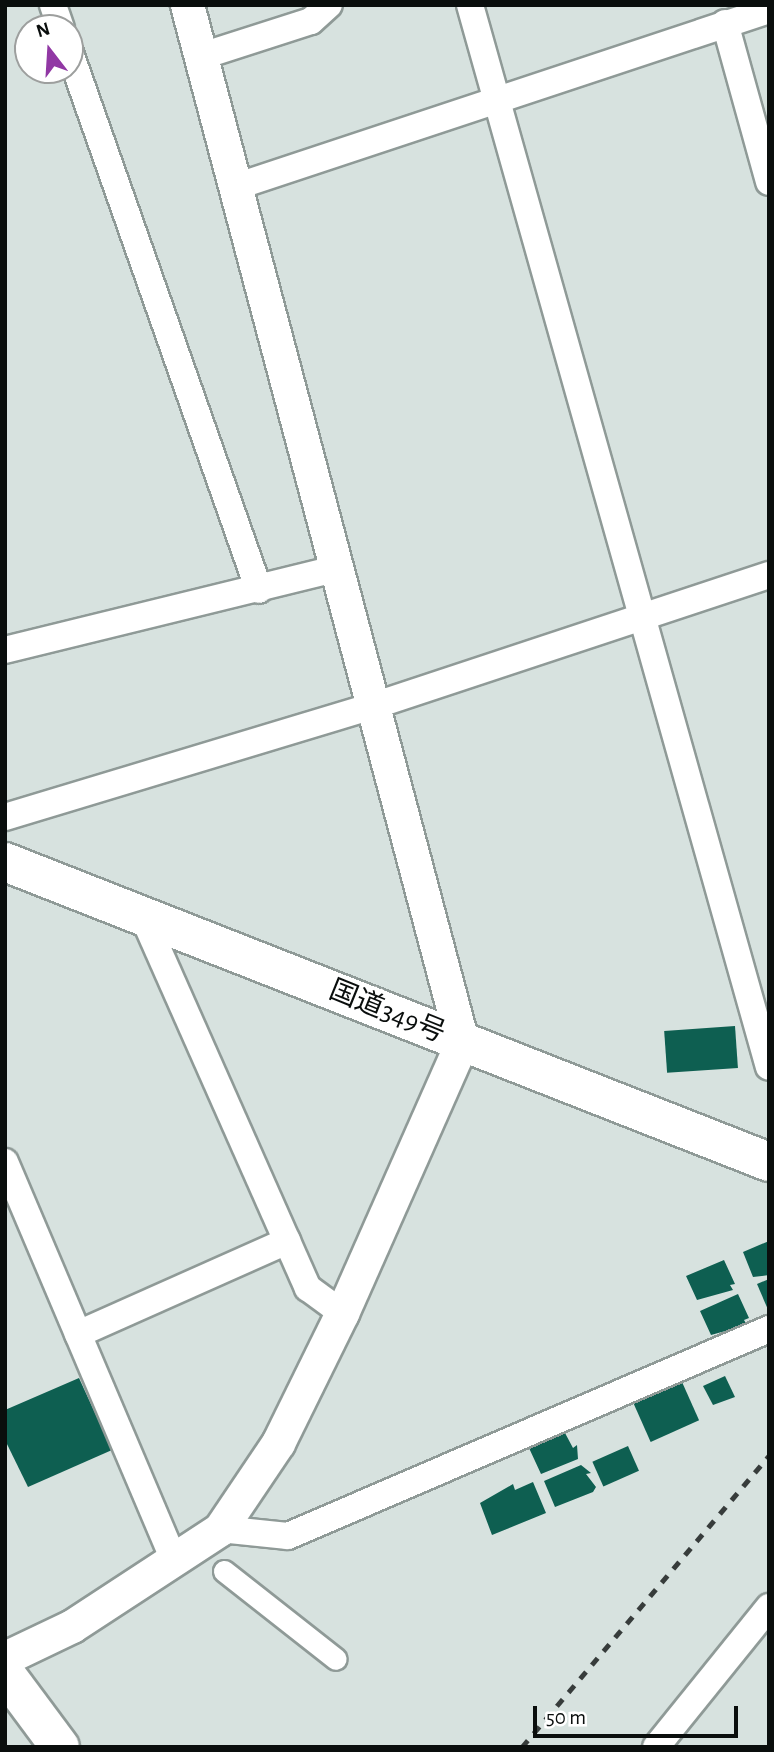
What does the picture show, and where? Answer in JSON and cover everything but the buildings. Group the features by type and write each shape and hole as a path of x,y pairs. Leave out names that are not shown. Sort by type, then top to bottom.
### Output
{"main road":[{"name":"国道349号","path":"5,862 767,1159"},
{"path":"5,1673 60,1747"}],"street":[{"path":"5,1658 72,1626 175,1562 220,1530 278,1443 342,1313 462,1042 376,705 187,5"},
{"path":"201,56 311,21 330,5"},
{"path":"470,5 645,615 769,1068"},
{"path":"238,186 496,96 769,10"},
{"path":"725,23 769,182"},
{"path":"81,84 259,590"},
{"path":"5,650 259,590 338,568"},
{"path":"5,817 376,705 769,575"},
{"path":"143,916 308,1288 342,1313"},
{"path":"5,1162 175,1562"},
{"path":"78,1334 288,1241"},
{"path":"220,1530 288,1536 769,1329"},
{"path":"224,1571 335,1660"},
{"path":"656,1747 769,1607"}],"railway":[{"path":"522,1747 769,1456"}]}
